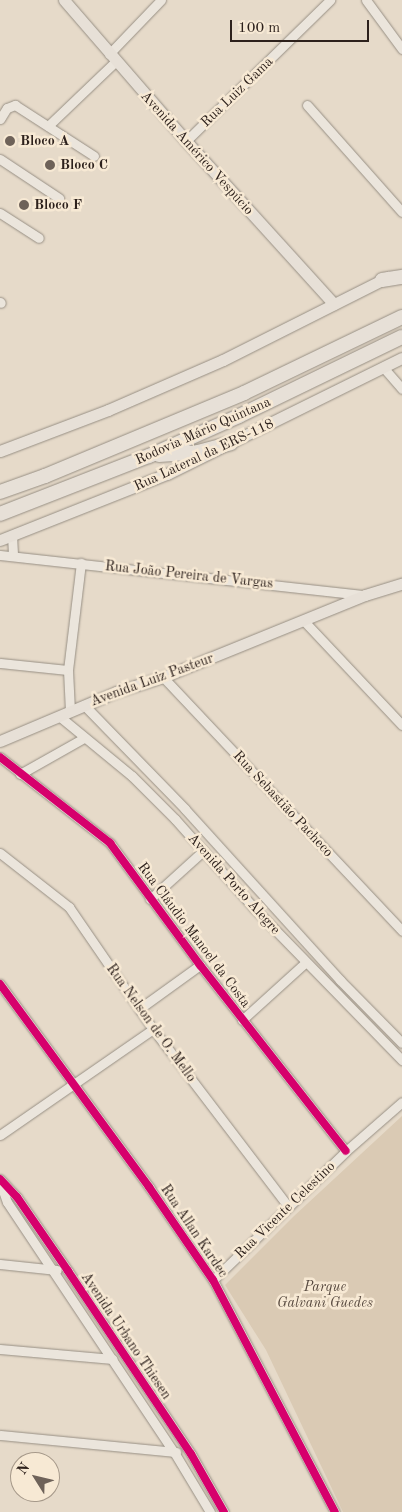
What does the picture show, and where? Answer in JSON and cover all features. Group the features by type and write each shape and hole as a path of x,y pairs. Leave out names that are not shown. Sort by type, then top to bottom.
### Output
{"highway":[{"path":"382,280 402,277"},
{"name":"Rodovia Mário Quintana","path":"0,492 45,476 244,393 402,317"},
{"name":"Rodovia Mário Quintana","path":"0,514 148,456 239,416 402,337"},
{"path":"148,456 198,452 231,443"}],"main road":[{"name":"Avenida Américo Vespúcio","path":"64,0 186,142 334,304"},
{"path":"0,451 135,399 223,360 402,270"},
{"name":"Rua Lateral da ERS-118","path":"0,540 167,474 402,358"},
{"name":"Avenida Luiz Pasteur","path":"0,741 84,705 163,677 365,595 402,584"}],"street":[{"path":"48,126 112,58 161,0"},
{"name":"Rua Luiz Gama","path":"186,142 330,0"},
{"path":"366,0 402,49"},
{"path":"0,118 7,108 15,105 94,156"},
{"path":"307,105 402,212"},
{"path":"0,159 59,198"},
{"path":"0,213 39,238"},
{"path":"383,367 402,389"},
{"path":"12,535 13,556"},
{"name":"Rua João Pereira de Vargas","path":"0,555 365,595"},
{"path":"64,714 81,563"},
{"path":"304,621 402,725"},
{"path":"0,663 68,670"},
{"name":"Rua Sebastião Pacheco","path":"163,677 402,931"},
{"name":"Avenida Porto Alegre","path":"84,705 185,809 340,980 402,1043"},
{"name":"Avenida Porto Alegre","path":"64,714 84,738 132,776 175,819 253,907 402,1060"},
{"path":"20,774 84,738"},
{"name":"Rua Cláudio Manoel da Costa","path":"0,757 110,843 242,1020 346,1151"},
{"path":"175,819 185,809"},
{"path":"150,899 203,851"},
{"name":"Rua Nelson de O. Mello","path":"0,853 69,907 139,1009 288,1206"},
{"path":"253,907 263,895"},
{"path":"242,1020 306,962"},
{"path":"139,1009 200,965"},
{"path":"331,989 340,980"},
{"name":"Rua Allan Kardec","path":"0,984 72,1085 149,1187 213,1280 335,1512"},
{"path":"0,1135 153,1028"},
{"name":"Rua Vicente Celestino","path":"213,1280 346,1151 402,1102"},
{"name":"Avenida Urbano Thiesen","path":"0,1180 8,1202 174,1452 210,1512"},
{"name":"Avenida Urbano Thiesen","path":"0,1180 18,1197 68,1271 190,1454 224,1512"},
{"path":"0,1264 68,1271"},
{"path":"0,1349 112,1359"},
{"path":"0,1435 190,1454"}],"green space":[{"name":"Parque Galvani Guedes","path":"402,1116 402,1512 343,1512 266,1350 225,1285 294,1216"}],"cycle path":[{"path":"0,757 110,843 200,965 346,1151"},
{"path":"0,984 149,1187 213,1280 335,1512"},
{"path":"0,1179 17,1197 68,1271 191,1454 224,1512"}],"place":[{"name":"Bloco A","path":"10,141"},
{"name":"Bloco C","path":"50,165"},
{"name":"Bloco F","path":"24,205"}]}
